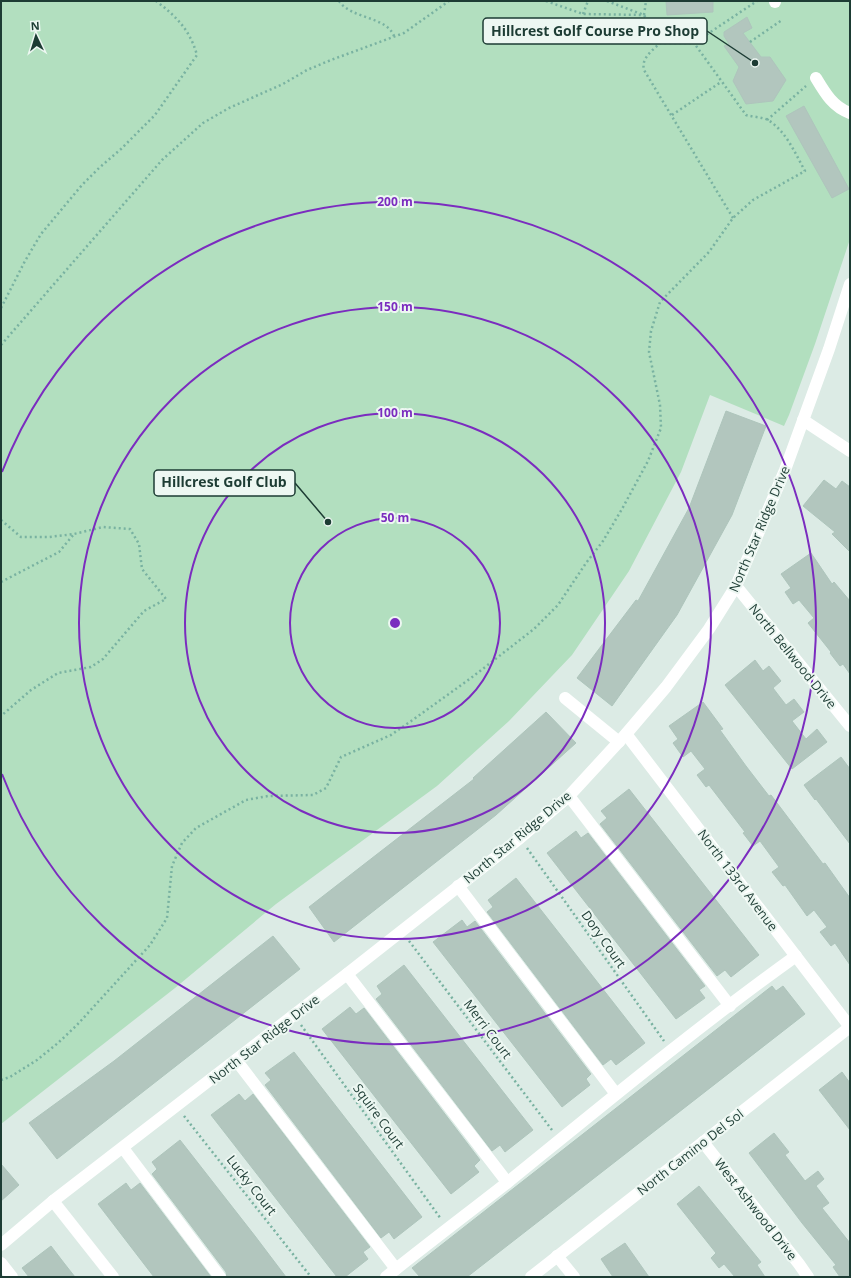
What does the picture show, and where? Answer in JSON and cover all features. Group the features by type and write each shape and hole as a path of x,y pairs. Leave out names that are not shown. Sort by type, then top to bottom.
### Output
{"street":[{"path":"816,78 833,103 842,110 850,113"},
{"name":"North Star Ridge Drive","path":"1,1245 53,1201 347,974 520,838 569,796 622,738 666,687 709,629 736,586 785,470 829,349 850,284"},
{"path":"803,420 850,451"},
{"name":"North Bellwood Drive","path":"736,586 850,726"},
{"name":"North 133rd Avenue","path":"565,698 622,738 796,956 850,1027"},
{"path":"569,796 730,1006"},
{"path":"458,886 616,1094"},
{"path":"386,1277 746,992 796,956"},
{"path":"347,974 507,1182"},
{"name":"North Camino Del Sol","path":"531,1277 850,1027"},
{"path":"236,1060 396,1269"},
{"name":"West Ashwood Drive","path":"703,1142 808,1277"},
{"path":"123,1148 220,1277"},
{"path":"53,1201 113,1277"},
{"path":"557,1256 574,1277"},
{"path":"1,1263 12,1277"}],"path":[{"path":"1,308 25,260 41,234 82,185 99,168 121,150 155,115 197,55 193,41 182,24 168,10 156,1"},
{"path":"339,1 343,7 382,24 392,32 394,36"},
{"path":"1,345 162,160 203,123 229,108 283,84 307,70 404,33 449,1"},
{"path":"546,1 583,14 644,15"},
{"path":"583,14 588,1"},
{"path":"607,1 644,15"},
{"path":"646,1 644,15 660,43"},
{"path":"733,218 643,66 646,58 660,43 694,44 757,1"},
{"path":"750,42 782,20"},
{"path":"1,1080 37,1060 58,1043 150,945 167,918 172,866 182,843 196,828 246,800 268,796 313,795 326,788 341,757 391,735 471,678 534,629 558,605 586,562 603,541 648,461 661,428 660,405 649,352 651,331 660,302 709,252 733,218 753,200 805,171 786,137 779,129 767,120 746,115 694,44"},
{"path":"767,120 816,78"},
{"path":"672,115 721,82"},
{"path":"1,520 21,537 49,537 74,534 103,527 130,528 138,544 142,569 166,600 144,612 103,659 91,667 58,673 31,690 1,716"},
{"path":"1,582 59,552 74,534"},
{"name":"Dory Court","path":"520,838 671,1052"},
{"name":"Merri Court","path":"401,932 559,1139"},
{"name":"Squire Court","path":"294,1015 448,1228"},
{"name":"Lucky Court","path":"177,1106 311,1277"}],"green space":[{"path":"1,1 850,1 850,239 815,344 784,426 710,395 681,472 629,571 572,655 509,721 437,786 276,904 175,988 1,1124"}],"building":[{"path":"666,1 713,1 713,12 667,15"},
{"path":"747,17 752,28 743,33 761,57 770,57 786,80 773,101 746,104 733,81 739,67 724,46 729,44 724,36 724,32"},
{"path":"804,106 849,189 832,198 786,116"},
{"path":"726,411 766,426 732,515 677,615 612,706 577,678 636,600 638,601 689,508"},
{"path":"824,480 836,489 842,481 850,487 850,552 832,534 835,532 803,506"},
{"path":"811,553 832,584 834,582 850,601 850,674 843,664 840,666 808,623 814,618 799,600 793,604 785,592 791,588 781,574"},
{"path":"755,660 763,671 769,666 781,681 773,688 786,705 794,699 804,712 792,721 806,739 817,729 827,742 792,769 725,685"},
{"path":"703,702 723,729 720,730 746,766 769,796 771,795 823,864 825,863 850,898 850,965 835,943 831,946 820,932 827,927 814,910 807,916 785,885 783,886 772,872 779,867 760,841 753,846 743,833 745,832 709,785 706,787 697,775 705,769 691,751 683,757 673,743 678,739 669,726"},
{"path":"546,712 576,743 496,815 334,942 309,907 474,779 473,778"},
{"path":"841,757 850,769 850,844 804,785"},
{"path":"629,789 759,955 731,977 725,970 717,976 600,824 607,818 601,811"},
{"path":"576,831 581,838 588,833 705,986 699,990 705,998 676,1019 547,853"},
{"path":"516,878 645,1043 616,1065 611,1059 603,1065 487,912 493,907 488,900"},
{"path":"462,920 467,927 475,921 591,1074 586,1079 590,1085 562,1107 433,942"},
{"path":"273,936 300,969 57,1159 29,1123 114,1061"},
{"path":"404,965 533,1130 505,1152 500,1145 492,1151 376,999 382,994 377,986"},
{"path":"772,986 776,991 783,986 805,1014 467,1277 420,1277 412,1268"},
{"path":"350,1007 356,1014 364,1008 480,1160 474,1166 479,1172 451,1194 322,1029"},
{"path":"294,1052 422,1217 394,1239 389,1232 381,1238 265,1085 271,1080 265,1073"},
{"path":"842,1072 850,1083 850,1130 819,1090"},
{"path":"239,1094 245,1101 253,1094 370,1247 363,1252 368,1259 345,1277 337,1277 211,1115"},
{"path":"774,1133 789,1152 785,1155 805,1181 818,1171 824,1179 816,1186 829,1203 822,1208 850,1243 850,1277 840,1277 833,1267 836,1265 749,1153"},
{"path":"180,1140 286,1277 227,1277 226,1272 152,1174 157,1169 152,1162"},
{"path":"1,1164 19,1185 1,1201"},
{"path":"126,1183 131,1190 140,1183 211,1277 154,1277 98,1204"},
{"path":"699,1186 761,1262 757,1265 765,1277 735,1277 724,1264 719,1268 711,1258 716,1253 677,1204"},
{"path":"625,1243 649,1277 613,1277 601,1259"},
{"path":"51,1246 75,1277 29,1277 22,1268"}],"place":[{"name":"Hillcrest Golf Course Pro Shop","path":"755,63"},
{"name":"Hillcrest Golf Club","path":"328,522"}]}
